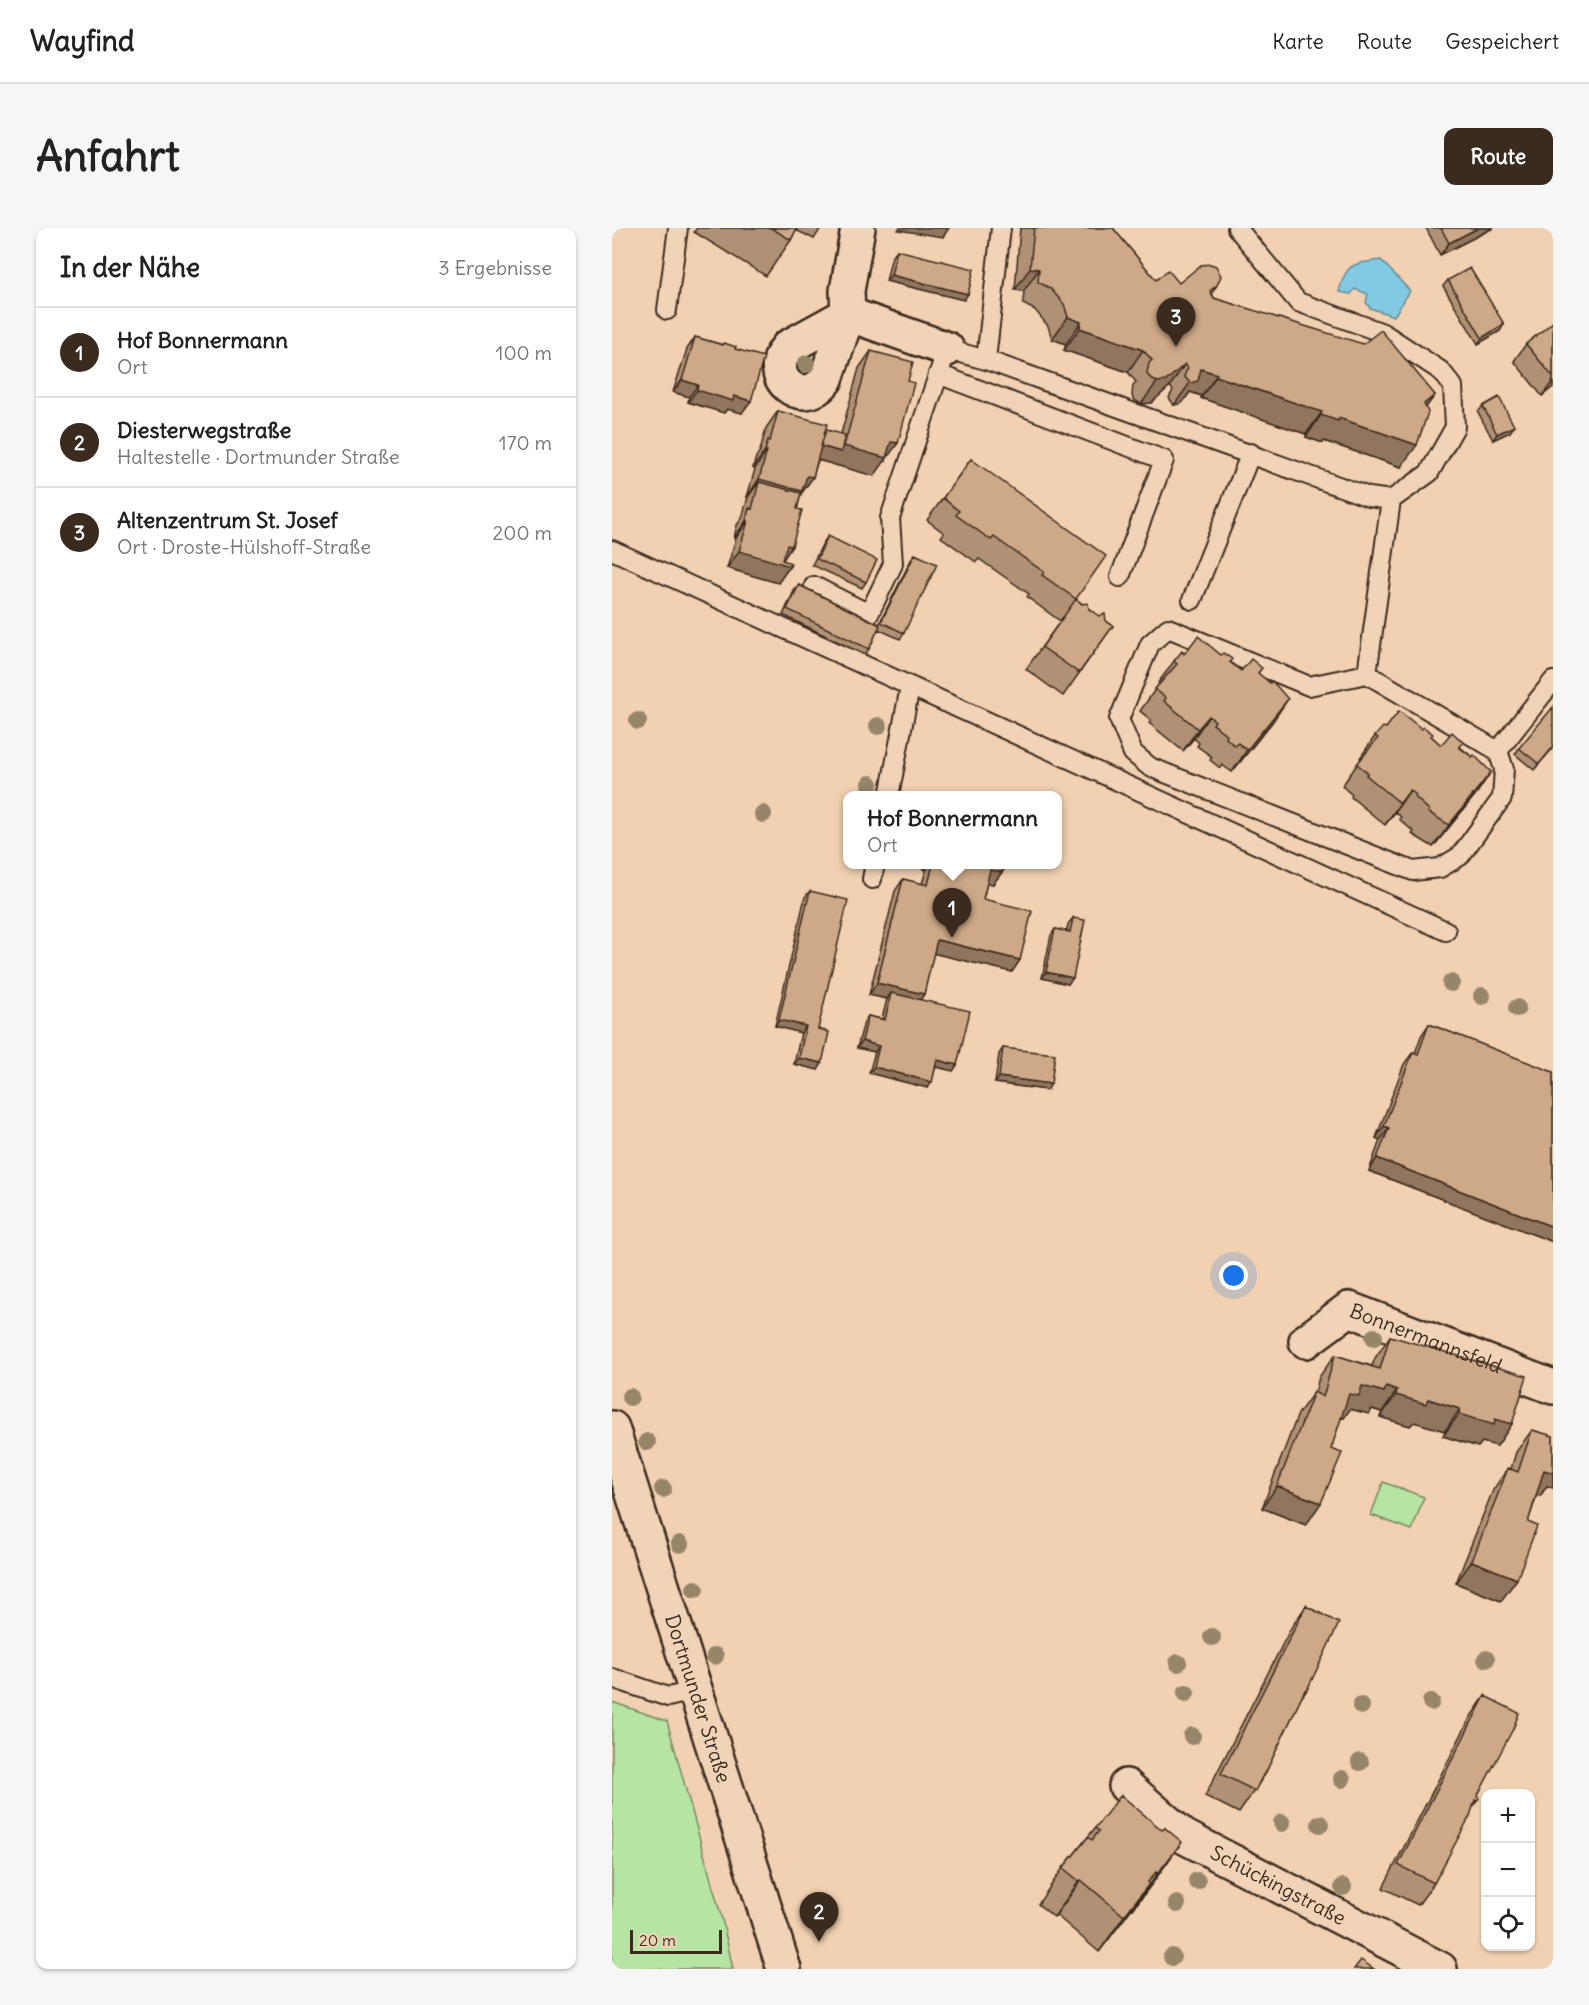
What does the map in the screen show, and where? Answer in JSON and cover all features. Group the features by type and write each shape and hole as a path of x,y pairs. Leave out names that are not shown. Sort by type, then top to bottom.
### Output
{"street":[{"path":"858,228 847,291 848,314 942,361"},
{"name":"Bonnermannsfeld","path":"1306,1341 1349,1309 1553,1387"},
{"name":"Dortmunder Straße","path":"612,1428 784,1969"},
{"name":"Schückingstraße","path":"1126,1786 1183,1836 1440,1969"}],"lane":[{"path":"667,310 678,228"},
{"path":"986,360 1001,228"},
{"path":"942,361 986,360 1369,497 1391,500 1429,473 1455,427 1454,386 1441,371 1383,333 1298,302 1237,228"},
{"path":"942,361 1164,460 1120,577"},
{"path":"814,586 869,614 893,564 890,518 942,361"},
{"path":"1192,600 1251,453"},
{"path":"1367,674 1391,500"},
{"path":"612,550 1446,931"},
{"path":"1168,628 1309,686 1367,674 1498,751 1504,769 1502,798 1460,856 1440,868 1413,871 1150,767 1132,753 1119,719 1150,644 1168,628"},
{"path":"1498,751 1553,681"},
{"path":"890,791 910,687"},
{"path":"612,1678 668,1697 695,1691"}],"green space":[{"path":"822,342 830,346 810,373 801,377 793,371 794,362"},
{"path":"1383,1482 1424,1497 1412,1530 1371,1515"},
{"path":"612,1702 667,1721 723,1923 733,1969 612,1969"}],"water":[{"path":"1381,260 1410,291 1394,316 1370,308 1366,302 1368,294 1355,289 1351,294 1339,292 1345,275 1352,266"}],"building":[{"path":"771,228 797,228 791,240"},
{"path":"1034,228 1113,228 1156,280 1168,270 1179,283 1201,265 1211,264 1216,266 1221,276 1217,285 1210,291 1214,298 1363,344 1381,330 1435,395 1424,404 1428,412 1417,445 1339,418 1338,421 1321,415 1322,412 1201,369 1198,381 1190,383 1184,376 1188,368 1185,364 1166,381 1157,382 1147,373 1152,360 1143,350 1080,328 1081,322 1068,317 1064,304 1050,288 1038,282 1039,269 1030,268"},
{"path":"1441,228 1478,228 1449,243"},
{"path":"897,250 974,269 968,294 891,275"},
{"path":"1470,268 1504,324 1482,338 1448,280"},
{"path":"1553,322 1553,377 1526,344"},
{"path":"695,337 723,345 724,343 736,347 735,349 764,357 751,401 734,396 733,401 697,390 698,385 682,380"},
{"path":"871,351 913,362 908,381 914,383 898,443 891,442 886,458 844,446"},
{"path":"1499,397 1514,426 1497,434 1483,406"},
{"path":"778,411 827,424 813,477 807,476 802,491 759,479 768,440 770,441"},
{"path":"826,430 845,435 841,452 821,446"},
{"path":"971,459 1106,556 1076,599 1042,575 1044,572 994,537 991,540 956,515 959,511 943,498"},
{"path":"759,482 801,493 797,509 802,510 792,546 787,545 782,560 791,563 790,566 739,551 748,521 746,521 749,508 752,509"},
{"path":"828,536 877,560 866,582 817,559"},
{"path":"915,554 937,564 904,633 881,622"},
{"path":"799,585 880,625 869,649 787,609"},
{"path":"1076,599 1082,604 1088,603 1089,609 1099,616 1105,614 1106,621 1113,626 1079,673 1042,647"},
{"path":"1198,636 1221,655 1223,653 1232,659 1230,662 1241,671 1251,659 1262,668 1258,673 1270,683 1272,681 1288,699 1247,750 1238,743 1235,746 1226,738 1227,735 1213,724 1215,721 1209,716 1198,729 1164,701 1166,698 1155,689 1177,664 1174,661 1182,651 1184,654"},
{"path":"1553,707 1553,747 1539,764 1519,748"},
{"path":"1399,711 1422,729 1424,727 1433,734 1431,736 1441,745 1452,732 1463,742 1459,747 1472,757 1474,755 1491,772 1449,825 1428,812 1429,810 1410,790 1400,803 1366,775 1368,773 1357,764 1378,738 1375,736 1383,727 1386,728"},
{"path":"932,869 1004,869 1002,872 990,870 983,899 1032,911 1020,960 937,940 924,994 877,983 903,879 928,885"},
{"path":"810,891 848,900 818,1029 829,1032 822,1063 799,1058 806,1026 779,1020"},
{"path":"1073,918 1085,920 1073,978 1046,972 1055,929 1070,932"},
{"path":"891,993 970,1011 957,1065 937,1060 932,1082 874,1067 879,1046 862,1041 868,1016 885,1020"},
{"path":"1429,1024 1553,1072 1553,1227 1377,1158 1389,1128 1384,1126 1413,1052 1418,1054"},
{"path":"1003,1048 1055,1054 1051,1084 999,1077"},
{"path":"1390,1336 1527,1376 1512,1424 1495,1419 1494,1425 1459,1414 1460,1409 1428,1399 1426,1404 1396,1395 1397,1390 1386,1386 1384,1392 1362,1386 1359,1396 1349,1394 1331,1449 1342,1453 1321,1503 1277,1486 1314,1392 1323,1397 1335,1355 1380,1369"},
{"path":"1532,1430 1553,1436 1553,1473 1544,1470 1528,1522 1537,1526 1517,1579 1472,1561 1508,1468 1518,1472"},
{"path":"1306,1606 1339,1623 1255,1791 1221,1774"},
{"path":"1485,1696 1519,1713 1477,1797 1479,1798 1475,1800 1470,1816 1434,1883 1398,1865"},
{"path":"1121,1795 1162,1830 1165,1828 1182,1842 1148,1882 1149,1884 1124,1916 1063,1868 1088,1837 1092,1840 1099,1831 1095,1828"},
{"path":"1361,1960 1374,1969 1354,1969"}],"place":[{"name":"Altenzentrum St. Josef","path":"1176,347"},
{"name":"Hof Bonnermann","path":"952,938"},
{"name":"Diesterwegstraße","path":"819,1942"}]}
